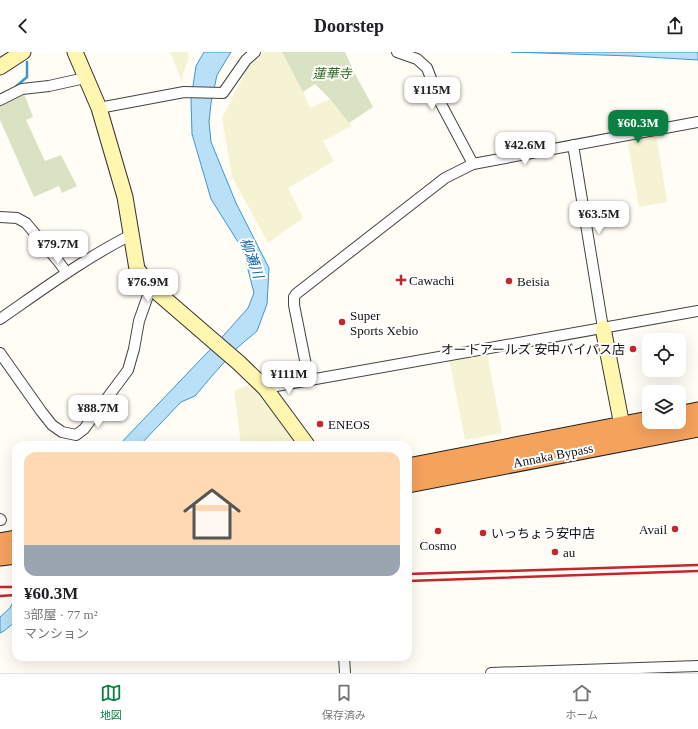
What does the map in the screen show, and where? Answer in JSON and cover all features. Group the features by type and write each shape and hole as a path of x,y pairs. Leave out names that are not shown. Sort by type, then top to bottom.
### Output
{"highway":[{"path":"686,415 698,412"},
{"name":"Annaka Bypass","path":"412,482 624,434 642,425"},
{"name":"Annaka Bypass","path":"412,467 624,434 698,427"},
{"path":"0,543 12,541"},
{"path":"0,556 12,554"}],"street":[{"path":"0,67 23,52"},
{"path":"74,52 99,108 124,197 137,269 151,287 239,363 265,388 304,441"},
{"path":"99,108 184,92 223,93 246,60 255,52"},
{"path":"397,52 417,59 427,68 440,102 473,164"},
{"path":"0,100 22,89 49,86 85,78"},
{"path":"309,380 294,305 294,297 296,294 445,178 473,164 698,122"},
{"path":"573,145 603,328 624,434"},
{"path":"0,217 17,218 26,223 67,273"},
{"path":"0,319 67,273 131,235"},
{"path":"0,353 52,425 62,432 76,435 84,429 128,370 139,321 151,287"},
{"path":"265,388 698,311"},
{"path":"344,661 345,673"},
{"path":"491,673 693,668"}],"shaded area":[{"path":"170,52 188,52 189,58 183,74 182,82"},
{"path":"264,52 282,52 310,108 330,99 352,126 323,141 334,161 288,188 303,218 268,243 232,177 222,118 249,65"},
{"path":"656,133 667,202 639,207 627,138"},
{"path":"487,353 502,433 465,440 449,359"},
{"path":"252,383 295,441 240,441 234,391"}],"green space":[{"name":"蓮華寺","path":"282,52 345,52 373,107 349,123 330,99 315,84 303,92"},
{"path":"23,91 33,117 26,120 45,161 61,155 77,186 62,193 59,186 34,197 0,120 0,104"}],"water":[{"name":"柳瀬川","path":"204,52 231,52 217,75 211,103 209,122 211,142 236,203 269,268 267,304 257,331 237,348 195,396 181,402 144,441 123,441 248,308 254,293 243,250 211,199 192,134 191,99 196,66"},
{"path":"511,52 698,52 698,60 631,56"},
{"path":"12,604 12,624 0,633 0,617 10,608"}],"waterway":[{"path":"14,88 27,77 27,62"}],"railway":[{"path":"412,574 698,565"},
{"path":"412,581 698,571"},
{"path":"0,587 12,587"},
{"path":"0,596 12,595"}],"place":[{"name":"Cawachi","path":"401,280"},
{"name":"Beisia","path":"509,281"},
{"name":"Super Sports Xebio","path":"342,322"},
{"name":"オートアールズ 安中バイパス店","path":"633,349"},
{"name":"ENEOS","path":"320,424"},
{"name":"Avail","path":"675,529"},
{"name":"Cosmo","path":"438,531"},
{"name":"いっちょう安中店","path":"483,533"},
{"name":"au","path":"555,552"}]}
